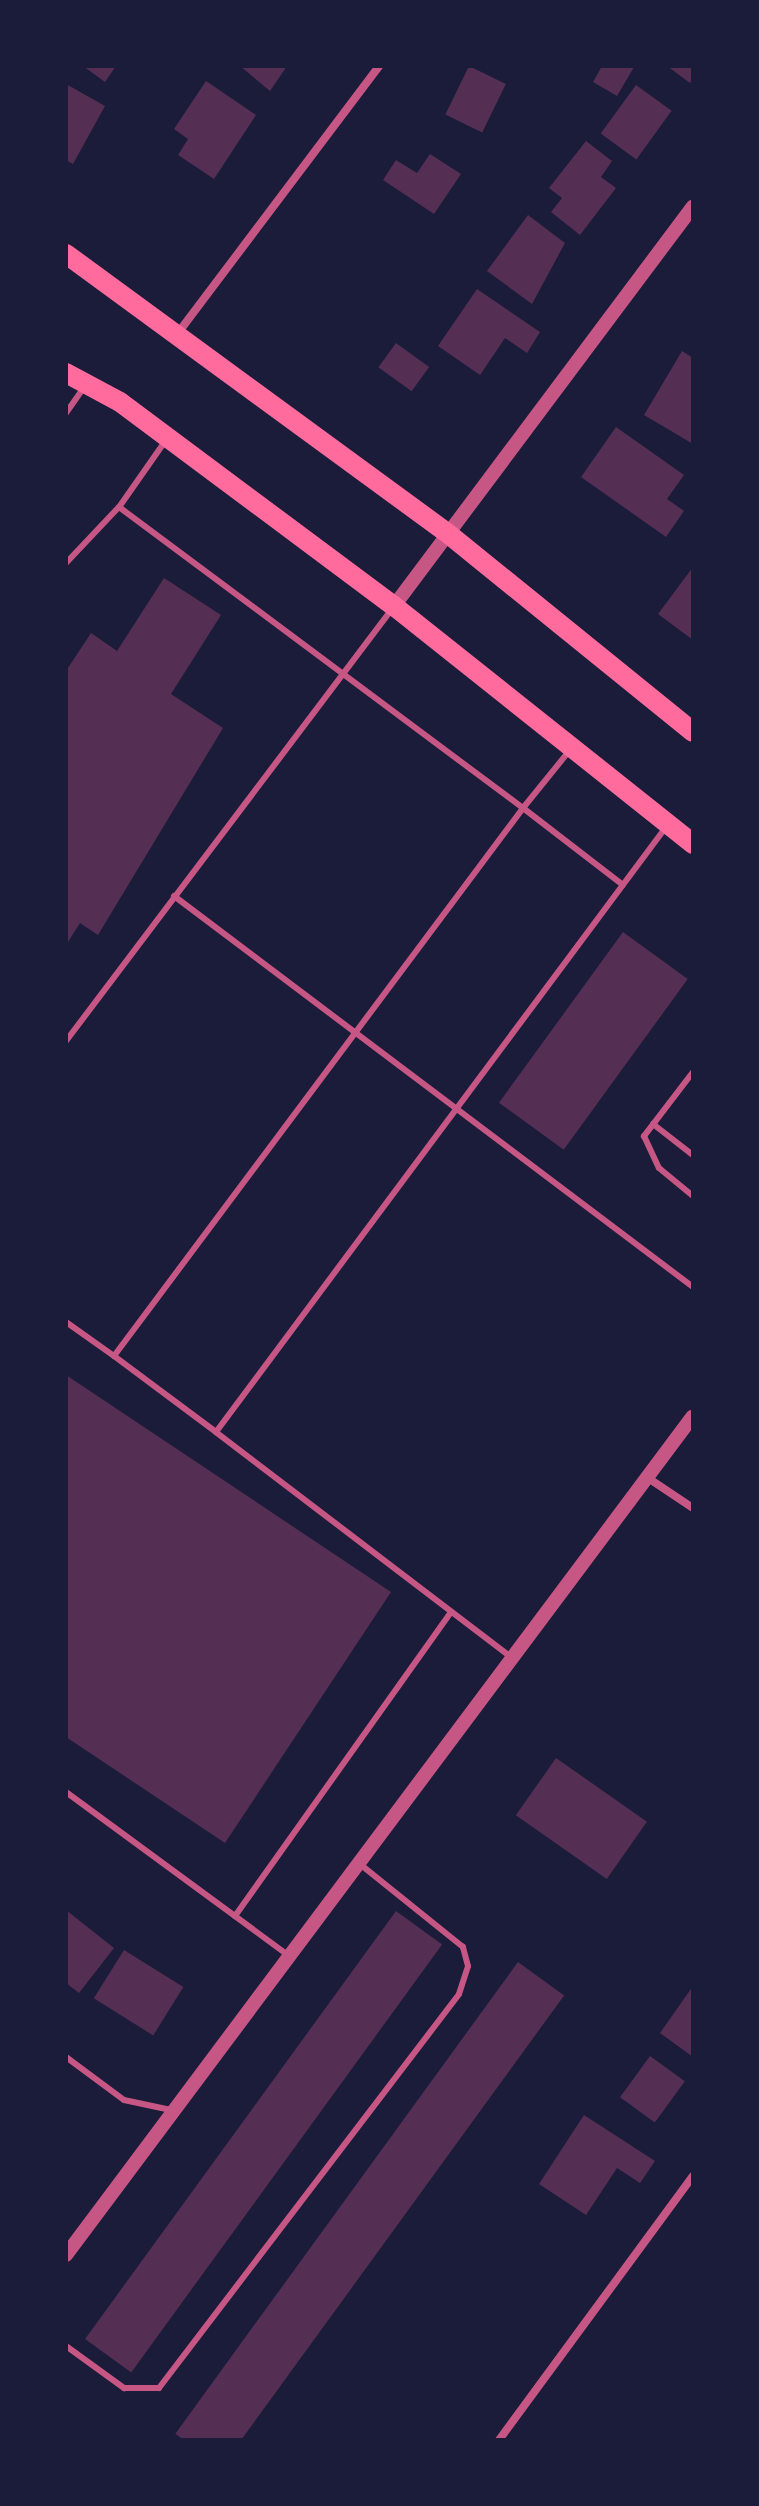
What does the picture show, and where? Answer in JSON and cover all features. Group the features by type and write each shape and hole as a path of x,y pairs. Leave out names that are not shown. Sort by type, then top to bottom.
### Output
{"main road":[{"path":"66,254 178,333 451,536 693,732"},
{"path":"66,373 168,437 394,606 693,844"}],"street":[{"path":"178,333 379,66"},
{"path":"394,606 451,536 693,207"},
{"path":"66,2255 171,2110 693,1416"},
{"path":"648,1478 693,1508"},
{"path":"499,2440 693,2176"}],"lane":[{"path":"66,413 86,384"},
{"path":"66,563 119,507 168,437"},
{"path":"119,507 623,885"},
{"path":"66,1041 394,606"},
{"path":"114,1356 523,808 572,748"},
{"path":"216,1432 668,825"},
{"path":"174,896 459,1104 693,1287"},
{"path":"693,1072 644,1136 647,1153 693,1196"},
{"path":"653,1124 693,1155"},
{"path":"66,1322 216,1432 512,1659"},
{"path":"235,1916 451,1612"},
{"path":"66,1792 288,1955"},
{"path":"66,2346 124,2388 159,2388 459,1994 468,1966 463,1947 358,1862"},
{"path":"66,2057 124,2100 171,2110"}],"building":[{"path":"83,66 116,66 105,82"},
{"path":"240,66 287,66 270,91"},
{"path":"469,66 506,84 482,133 445,115"},
{"path":"602,66 634,67 617,96 593,82"},
{"path":"667,66 693,66 693,79 690,83"},
{"path":"206,81 256,115 214,179 178,155 188,139 174,129"},
{"path":"66,84 105,106 73,164 66,160"},
{"path":"636,85 672,111 636,159 601,134"},
{"path":"586,141 612,161 601,177 616,188 580,235 551,212 562,198 549,188"},
{"path":"430,154 461,174 434,214 383,180 396,160 417,173"},
{"path":"528,215 565,243 532,304 487,271"},
{"path":"477,289 540,332 527,353 505,338 480,375 438,346"},
{"path":"396,343 429,367 412,391 378,367"},
{"path":"682,351 693,358 693,444 644,415"},
{"path":"616,427 684,475 667,499 684,511 666,537 581,477"},
{"path":"693,567 693,640 658,614"},
{"path":"164,578 221,615 171,694 223,728 98,935 80,923 66,945 66,671 91,633 117,651"},
{"path":"623,932 688,979 564,1150 499,1103"},
{"path":"66,1375 391,1592 225,1843 66,1737"},
{"path":"556,1758 647,1822 607,1879 516,1815"},
{"path":"66,1910 114,1948 79,1993 66,1983"},
{"path":"396,1911 442,1945 131,2372 85,2339"},
{"path":"124,1950 183,1987 153,2035 94,1998"},
{"path":"518,1962 564,1996 241,2440 184,2440 175,2434"},
{"path":"693,1986 693,2057 660,2033"},
{"path":"650,2056 685,2081 655,2123 620,2097"},
{"path":"584,2115 655,2161 640,2183 617,2168 586,2215 539,2184"}]}
